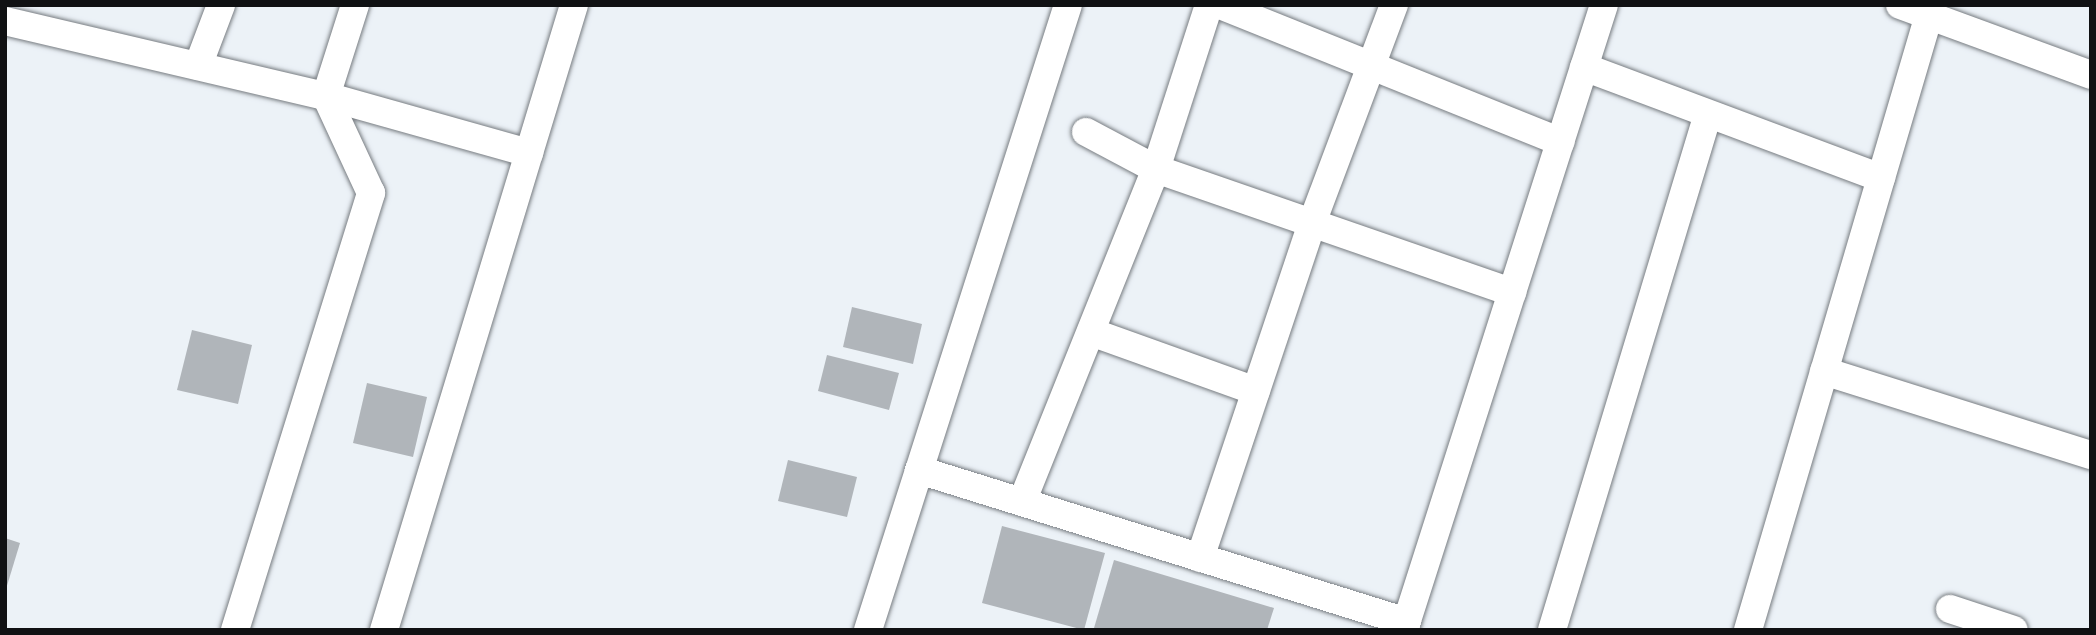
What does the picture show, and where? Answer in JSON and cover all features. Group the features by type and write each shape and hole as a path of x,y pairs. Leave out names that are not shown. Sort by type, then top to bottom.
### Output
{"street":[{"path":"198,66 221,5"},
{"path":"235,630 371,193 326,96 355,5"},
{"path":"384,630 574,5"},
{"path":"868,630 1068,5"},
{"path":"1023,502 1156,169 1209,5"},
{"path":"1220,5 1560,142"},
{"path":"1200,558 1312,223 1374,67 1394,5"},
{"path":"919,470 1405,626 1604,5"},
{"path":"1900,5 1930,10 2091,75"},
{"path":"1748,630 1930,10"},
{"path":"5,21 326,96 529,153"},
{"path":"1584,67 1881,178"},
{"path":"1552,630 1708,114"},
{"path":"1086,132 1156,169 1512,292"},
{"path":"1091,332 1256,391"},
{"path":"1824,371 2091,455"},
{"path":"1950,609 2014,630"}],"building":[{"path":"852,307 922,324 913,364 843,347"},
{"path":"192,330 252,345 238,404 177,390"},
{"path":"827,355 899,373 889,410 818,391"},
{"path":"367,383 427,397 413,457 353,443"},
{"path":"788,460 857,477 847,517 778,501"},
{"path":"1002,526 1105,553 1084,630 982,603"},
{"path":"5,538 20,543 6,589 5,589"},
{"path":"1114,560 1274,608 1267,630 1094,628"}]}
